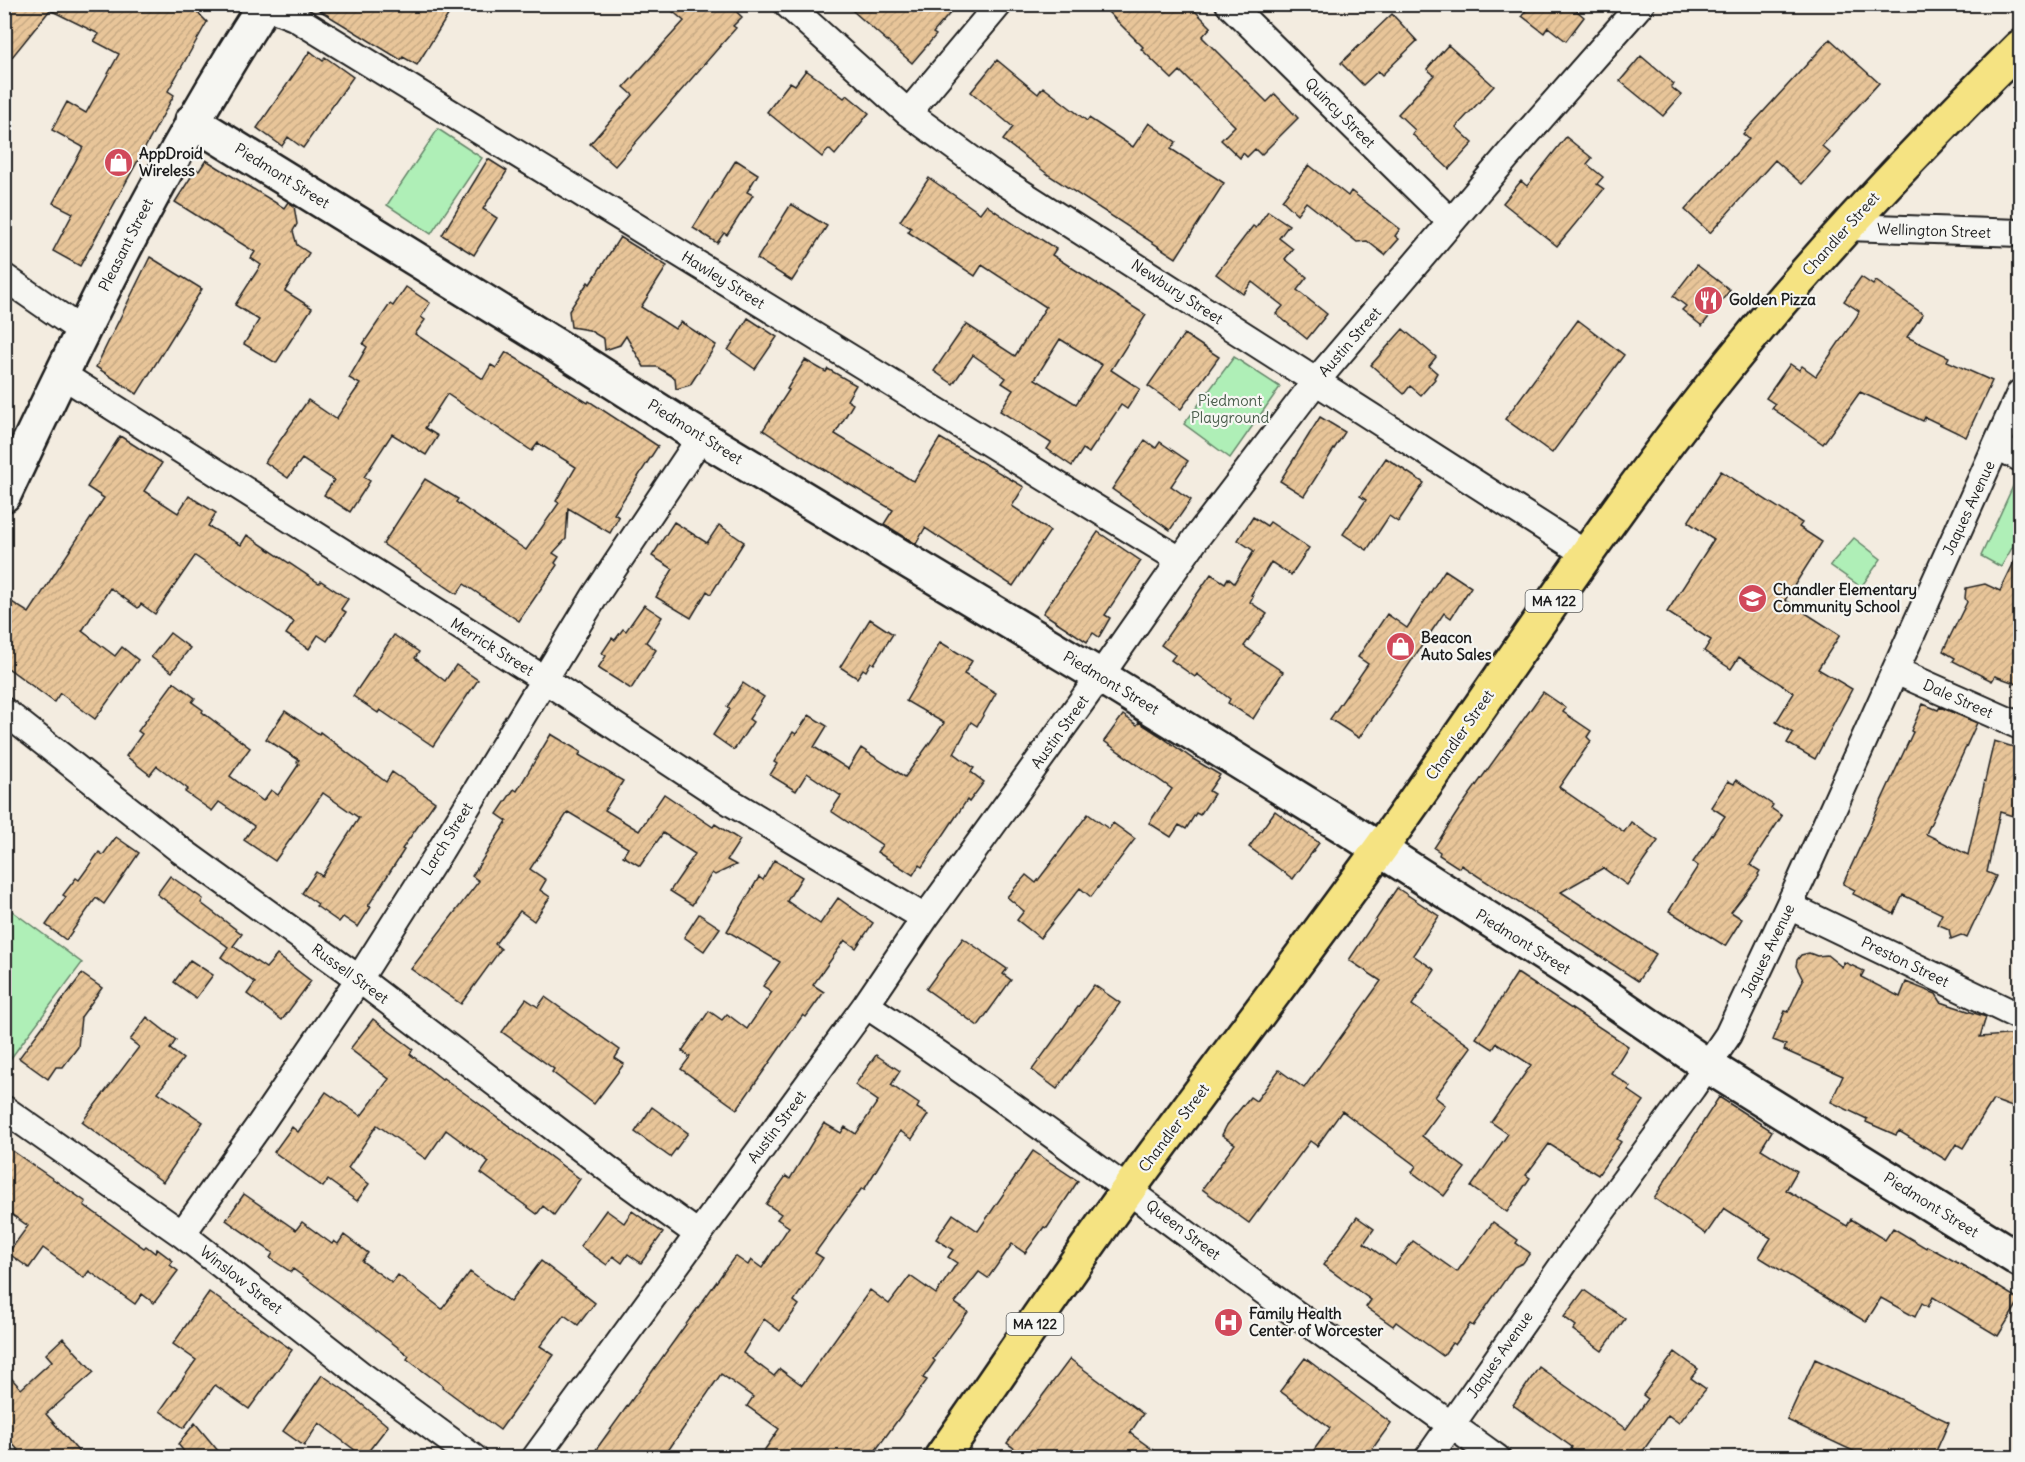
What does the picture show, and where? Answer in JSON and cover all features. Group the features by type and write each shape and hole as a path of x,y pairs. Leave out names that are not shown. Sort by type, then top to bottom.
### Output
{"main road":[{"name":"Chandler Street","path":"941,1458 1128,1190 1378,850 1501,679 1586,554 1662,452 1747,341 1847,227 1937,129 2020,46"}],"street":[{"name":"Newbury Street","path":"787,4 908,113 990,173 1586,554"},
{"path":"908,113 999,4"},
{"name":"Quincy Street","path":"1229,4 1451,222"},
{"name":"Austin Street","path":"535,1458 866,1005 925,918 1100,676 1180,560 1316,381 1641,4"},
{"name":"Pleasant Street","path":"4,495 82,331 144,210 192,121 264,5"},
{"name":"Hawley Street","path":"264,5 294,17 1180,560"},
{"name":"Piedmont Street","path":"192,121 701,437 1100,676 1573,974 1708,1066 2020,1260"},
{"name":"Wellington Street","path":"1847,227 2020,233"},
{"path":"4,277 82,331"},
{"name":"Merrick Street","path":"61,374 545,680 727,800 925,918"},
{"name":"Jaques Avenue","path":"1428,1458 1728,1035 1896,671 2020,393"},
{"name":"Larch Street","path":"182,1234 359,980 595,596 701,437"},
{"path":"1998,446 2020,458"},
{"name":"Dale Street","path":"1896,671 2020,726"},
{"name":"Russell Street","path":"4,711 179,849 359,980 612,1172 698,1234"},
{"name":"Preston Street","path":"1789,906 2020,1017"},
{"name":"Queen Street","path":"866,1005 960,1068 1261,1289 1497,1458"},
{"name":"Winslow Street","path":"4,1109 182,1234 360,1374 474,1458"}],"green space":[{"path":"438,129 482,158 431,234 387,205"},
{"name":"Piedmont Playground","path":"1234,357 1280,387 1230,458 1184,424"},
{"path":"2014,484 2020,487 2020,534 2001,567 1981,556"},
{"path":"1854,538 1881,559 1861,587 1830,565"},
{"path":"4,905 82,963 5,1066 4,1066"}],"building":[{"path":"16,4 189,4 207,22 168,91 174,95 80,266 53,251 73,213 53,203 83,147 52,130 67,102 86,113 119,54 94,41 99,34 50,10 4,67 4,18"},
{"path":"309,4 455,4 417,65 403,57 401,60"},
{"path":"664,4 728,4 742,17 733,26 736,28 615,166 590,144 633,95 624,87 684,21"},
{"path":"845,4 958,4 933,33 936,35 912,63"},
{"path":"1100,4 1188,4 1211,27 1202,37 1267,102 1275,94 1298,118 1261,155 1255,149 1247,157 1243,153 1240,158 1221,140 1235,126 1180,71 1172,79"},
{"path":"1530,4 1569,4 1584,17 1566,41 1548,27 1544,33 1522,16"},
{"path":"1392,14 1417,41 1382,75 1378,71 1363,85 1341,63"},
{"path":"1830,39 1879,83 1822,146 1830,153 1802,184 1775,160 1710,233 1685,210 1749,139 1743,134"},
{"path":"1448,45 1494,86 1456,127 1473,143 1449,169 1412,134 1415,130 1398,114 1434,75 1427,69"},
{"path":"310,51 323,61 325,57 353,77 303,148 288,137 282,146 257,128"},
{"path":"1641,56 1674,84 1671,87 1681,95 1663,116 1620,81"},
{"path":"997,60 1038,94 1043,87 1087,121 1089,118 1133,147 1149,123 1176,142 1171,149 1224,183 1176,258 1050,176 1003,140 1013,127 971,92"},
{"path":"806,70 844,98 847,95 869,113 835,155 829,149 822,157 767,112 790,82 795,85"},
{"path":"1566,137 1592,158 1587,164 1603,177 1597,184 1604,189 1557,246 1503,203 1521,181 1527,186"},
{"path":"488,159 507,171 483,209 497,218 474,255 442,235"},
{"path":"206,160 284,208 288,202 294,206 297,224 293,231 297,245 309,253 285,291 312,308 276,363 244,344 259,320 235,305 261,265 251,258 255,252 175,202 196,169 199,171"},
{"path":"736,160 758,174 747,192 753,195 727,235 724,233 717,243 693,228"},
{"path":"1309,165 1348,196 1351,191 1400,229 1395,236 1399,239 1385,255 1367,241 1357,242 1306,202 1297,214 1282,200"},
{"path":"929,178 980,213 986,205 1029,234 1030,232 1056,249 1052,255 1146,315 1111,370 1140,389 1127,409 1121,405 1089,453 1083,449 1072,466 1047,449 1051,443 1000,411 1013,390 1002,383 1006,378 973,355 953,384 934,371 966,324 1015,356 1046,307 982,265 975,276 908,232 911,228 900,221","holes":["1060,339 1102,365 1076,404 1035,379"]},
{"path":"791,204 827,226 792,281 757,259"},
{"path":"1268,211 1289,225 1279,238 1293,249 1285,259 1307,277 1297,290 1327,314 1307,339 1276,314 1283,306 1252,282 1243,294 1216,274 1253,226 1256,228"},
{"path":"620,237 667,266 641,307 675,329 681,322 716,345 690,385 676,389 675,378 657,367 644,367 626,336 620,345 605,350 604,339 589,330 571,327 569,311 588,282 590,284"},
{"path":"150,257 202,289 137,394 96,367"},
{"path":"1697,265 1730,290 1702,326 1682,310 1686,306 1673,296"},
{"path":"1861,277 1873,285 1876,281 1923,314 1907,337 1949,357 1947,361 1992,381 1966,437 1925,417 1923,421 1860,392 1823,444 1772,408 1775,404 1766,398 1790,364 1799,370 1802,366 1816,376 1857,316 1859,311 1844,301"},
{"path":"406,287 430,303 421,317 425,320 415,334 483,379 491,365 496,368 506,352 588,403 589,401 658,446 614,514 619,517 610,533 568,508 566,539 553,553 559,557 555,563 557,565 519,621 464,584 457,594 383,544 425,479 458,499 456,502 526,550 559,503 556,501 576,467 538,443 532,451 447,394 425,428 438,436 426,455 392,434 364,477 370,481 350,512 324,495 334,480 302,459 288,478 265,462 308,400 336,419 360,384 349,378 367,347 363,344 390,304 393,306"},
{"path":"748,318 777,337 755,369 728,350"},
{"path":"1578,320 1624,355 1552,453 1505,419"},
{"path":"1403,329 1436,357 1429,366 1437,373 1435,379 1421,395 1410,386 1404,394 1371,365"},
{"path":"1184,334 1219,357 1181,409 1148,386"},
{"path":"805,360 826,372 828,369 856,385 847,400 853,404 835,434 911,480 914,481 940,438 1024,487 1012,506 1050,531 1013,586 925,528 916,544 884,524 893,510 811,462 763,430"},
{"path":"1320,417 1345,432 1304,496 1280,481"},
{"path":"120,436 162,463 144,491 178,513 189,496 216,513 208,526 241,545 247,535 319,583 321,581 348,599 341,609 346,612 327,641 318,635 309,649 286,634 294,622 195,556 155,614 141,604 138,608 110,588 82,631 115,656 122,647 138,660 95,719 60,693 54,702 4,665 4,597 29,613 104,498 87,487"},
{"path":"1145,440 1156,448 1160,442 1188,461 1171,486 1191,500 1170,530 1112,489"},
{"path":"1386,458 1424,483 1398,522 1389,516 1367,550 1343,534 1366,500 1360,496"},
{"path":"1721,471 1802,523 1799,527 1822,542 1785,600 1840,635 1818,669 1852,689 1815,759 1787,743 1793,733 1776,722 1794,693 1739,657 1731,669 1704,651 1711,640 1667,612 1714,539 1688,522"},
{"path":"1253,517 1267,526 1270,522 1309,548 1291,575 1271,562 1251,595 1253,596 1250,602 1267,614 1244,646 1283,672 1253,719 1228,703 1230,699 1197,674 1195,677 1171,660 1175,655 1161,645 1211,574 1225,583 1228,578 1234,583 1254,551 1238,540"},
{"path":"674,522 707,543 719,525 744,542 711,594 707,591 691,618 656,597 673,569 652,556"},
{"path":"1098,532 1141,561 1105,615 1110,618 1099,637 1093,633 1087,642 1043,613"},
{"path":"2020,550 2020,685 1995,676 1992,681 1953,661 1955,658 1943,651 1967,602 1966,588 1985,584 2000,591"},
{"path":"1445,570 1471,587 1451,618 1444,613 1359,738 1330,719 1368,664 1358,657 1387,614 1407,628"},
{"path":"644,605 662,617 646,642 656,650 631,689 598,668 606,656 602,653 612,638 615,640 623,629 626,631"},
{"path":"870,619 893,634 874,664 871,662 866,671 863,669 857,678 840,667"},
{"path":"170,633 190,648 172,672 151,657"},
{"path":"394,635 419,652 415,658 445,681 456,665 478,680 433,746 380,710 378,713 353,696"},
{"path":"940,642 972,661 964,674 996,693 977,726 971,722 954,753 974,768 971,772 984,782 969,802 967,800 922,867 919,865 913,875 877,852 882,845 831,811 841,796 807,773 796,791 770,775 777,764 774,762 793,732 796,734 809,715 827,726 814,747 848,769 861,748 905,777 944,723 906,701"},
{"path":"174,682 195,698 192,702 203,710 202,712 250,748 230,776 263,801 271,790 278,795 299,764 297,762 299,760 266,739 285,711 319,734 320,732 386,782 392,772 435,802 402,849 404,850 368,906 371,907 358,927 343,917 339,922 302,893 316,872 322,876 359,818 323,793 275,861 244,840 254,826 219,802 212,811 185,792 188,789 157,766 150,775 126,756 142,734 138,731"},
{"path":"743,683 764,697 749,719 753,722 734,750 713,735 730,709 727,707"},
{"path":"1543,692 1566,708 1563,712 1591,731 1587,737 1591,741 1559,787 1624,832 1631,822 1658,841 1627,885 1603,868 1561,892 1656,954 1638,981 1461,865 1459,868 1439,855 1440,852 1434,848"},
{"path":"1923,704 1938,710 1940,707 1977,723 1926,834 1968,855 1994,741 2020,749 2020,787 2013,816 2000,812 1987,872 1996,876 1967,938 1961,935 1951,939 1949,929 1937,924 1942,914 1903,895 1894,914 1853,894 1855,890 1843,884 1913,732 1911,731"},
{"path":"1123,715 1137,725 1139,722 1220,775 1209,791 1214,794 1200,815 1196,813 1186,829 1179,825 1171,837 1149,823 1172,789 1104,741"},
{"path":"551,734 581,752 579,755 623,781 605,810 639,831 664,794 713,827 715,824 740,840 727,860 736,865 715,875 712,873 692,905 670,891 695,854 663,833 640,866 623,856 628,848 568,812 530,869 546,880 540,890 550,897 534,921 520,911 495,944 501,949 461,1004 411,969 479,881 472,876 507,821 497,814 514,789 517,791"},
{"path":"1736,780 1773,805 1771,808 1782,816 1750,865 1760,871 1759,876 1731,912 1742,919 1725,946 1669,911 1698,866 1693,862 1725,816 1711,807 1728,781 1734,784"},
{"path":"1275,811 1319,843 1293,879 1249,847"},
{"path":"1088,814 1109,829 1113,823 1135,839 1091,897 1080,888 1040,938 1017,920 1024,911 1007,897 1026,875 1036,883"},
{"path":"116,837 139,853 104,904 96,898 66,940 46,925 66,897 63,895 76,878 79,880 99,852 103,855"},
{"path":"774,860 802,877 787,901 820,924 838,898 873,923 856,948 845,940 813,985 824,992 806,1017 803,1015 737,1109 681,1069 690,1057 682,1051 709,1011 722,1020 727,1014 747,1029 772,992 763,986 780,962 727,931 759,877 763,880"},
{"path":"170,876 203,899 201,903 242,934 233,946 266,968 277,955 311,981 282,1020 247,994 255,983 221,957 228,947 157,894"},
{"path":"1397,888 1439,916 1413,955 1435,970 1412,1005 1471,1047 1435,1097 1445,1105 1422,1136 1465,1168 1444,1196 1412,1172 1416,1166 1342,1111 1317,1146 1310,1141 1249,1223 1202,1189 1235,1144 1222,1135 1227,1125 1250,1097 1256,1101 1279,1070 1304,1088 1381,981 1349,960"},
{"path":"699,914 720,928 704,951 684,937"},
{"path":"963,938 1007,969 1003,974 1011,980 978,1026 926,989"},
{"path":"1809,953 1817,956 1827,955 1842,967 1844,962 1864,971 1861,977 1900,997 1906,982 1936,994 1941,1002 1986,1017 1980,1037 2020,1034 2020,1110 1993,1100 1963,1148 1956,1144 1946,1160 1899,1131 1896,1135 1866,1122 1867,1119 1831,1102 1843,1076 1784,1050 1786,1045 1773,1040 1785,1011 1788,1012 1803,980 1796,966 1797,960 1801,955"},
{"path":"190,960 213,975 196,998 174,982"},
{"path":"1517,973 1628,1046 1611,1073 1631,1087 1628,1090 1644,1101 1617,1139 1621,1142 1598,1175 1549,1144 1526,1175 1530,1178 1507,1212 1471,1187 1508,1134 1491,1122 1531,1065 1497,1043 1493,1049 1476,1038"},
{"path":"82,974 102,988 81,1017 78,1047 63,1067 56,1067 48,1079 19,1058"},
{"path":"1094,985 1120,1003 1057,1089 1032,1070"},
{"path":"545,997 620,1050 615,1058 624,1064 594,1104 552,1072 554,1069 502,1032 526,999 538,1007"},
{"path":"147,1017 176,1040 170,1049 183,1059 158,1092 203,1122 163,1182 82,1122 139,1047 130,1040"},
{"path":"373,1019 413,1049 410,1054 442,1079 470,1097 580,1179 554,1215 543,1206 537,1214 481,1173 489,1162 446,1130 426,1159 377,1125 348,1168 369,1184 357,1201 328,1180 323,1187 274,1152 292,1127 298,1132 326,1092 361,1116 389,1079 350,1049"},
{"path":"876,1055 900,1071 891,1085 919,1104 917,1108 928,1115 912,1139 900,1131 864,1190 862,1188 815,1253 823,1258 794,1301 799,1305 780,1331 764,1319 743,1353 774,1376 780,1369 802,1385 870,1290 889,1304 910,1276 936,1294 957,1263 948,1257 953,1250 936,1239 953,1214 978,1231 1033,1151 1078,1181 1047,1228 1044,1227 1025,1253 1012,1244 988,1278 979,1272 955,1303 968,1312 933,1359 935,1361 923,1378 927,1380 870,1458 759,1458 779,1429 747,1406 753,1397 721,1374 663,1458 590,1458 735,1256 748,1265 751,1260 762,1268 789,1227 777,1219 781,1214 766,1204 786,1176 790,1179 824,1123 841,1133 845,1127 856,1134 878,1101 855,1085"},
{"path":"1719,1097 1772,1131 1761,1149 1797,1171 1786,1190 1847,1226 1851,1219 1885,1240 1893,1228 1926,1248 1927,1246 1969,1269 2020,1300 1998,1336 1933,1297 1928,1307 1922,1303 1915,1317 1881,1298 1866,1322 1759,1257 1771,1238 1724,1208 1706,1234 1654,1198"},
{"path":"652,1107 688,1133 670,1157 635,1132"},
{"path":"4,1145 86,1202 84,1205 144,1248 146,1246 155,1253 157,1249 173,1261 170,1265 178,1271 154,1303 142,1294 135,1304 89,1271 84,1278 43,1248 29,1268 8,1253 28,1226 4,1209"},
{"path":"244,1194 296,1230 302,1222 332,1244 334,1241 338,1244 344,1235 368,1253 362,1261 392,1283 398,1275 442,1309 470,1272 510,1302 541,1261 595,1303 578,1325 564,1315 540,1346 554,1355 500,1430 407,1359 409,1356 364,1321 293,1269 291,1272 270,1258 273,1253 226,1220"},
{"path":"606,1210 624,1223 632,1211 663,1233 641,1263 628,1254 622,1263 613,1256 607,1265 580,1246"},
{"path":"1357,1217 1374,1229 1364,1243 1395,1265 1413,1241 1457,1272 1493,1222 1518,1240 1516,1243 1530,1253 1523,1263 1514,1267 1473,1326 1470,1324 1455,1345 1452,1343 1443,1356 1396,1322 1393,1326 1366,1307 1371,1300 1323,1265"},
{"path":"1584,1290 1625,1319 1602,1351 1573,1330 1576,1326 1564,1317"},
{"path":"209,1292 292,1350 249,1409 215,1385 184,1428 160,1411 196,1360 173,1344"},
{"path":"63,1338 94,1372 46,1414 84,1458 25,1458 4,1434 4,1370 21,1389 52,1361 46,1354"},
{"path":"1675,1352 1698,1369 1691,1378 1706,1389 1679,1423 1668,1415 1638,1458 1583,1458 1571,1449 1572,1447 1513,1405 1539,1367 1626,1429 1648,1399 1643,1395"},
{"path":"1305,1358 1391,1423 1366,1458 1308,1458 1330,1428 1280,1391"},
{"path":"1070,1359 1143,1414 1130,1433 1164,1458 1027,1458 1007,1443"},
{"path":"1815,1359 1949,1422 1933,1458 1868,1458 1787,1420"},
{"path":"322,1375 347,1392 388,1426 364,1457 319,1423 304,1446 283,1431"},
{"path":"195,1423 224,1458 189,1458 178,1444"}],"place":[{"name":"AppDroid Wireless","path":"118,163"},
{"name":"Golden Pizza","path":"1708,300"},
{"name":"Chandler Elementary Community School","path":"1752,599"},
{"name":"Beacon Auto Sales","path":"1400,647"},
{"name":"Family Health Center of Worcester","path":"1228,1323"}]}
